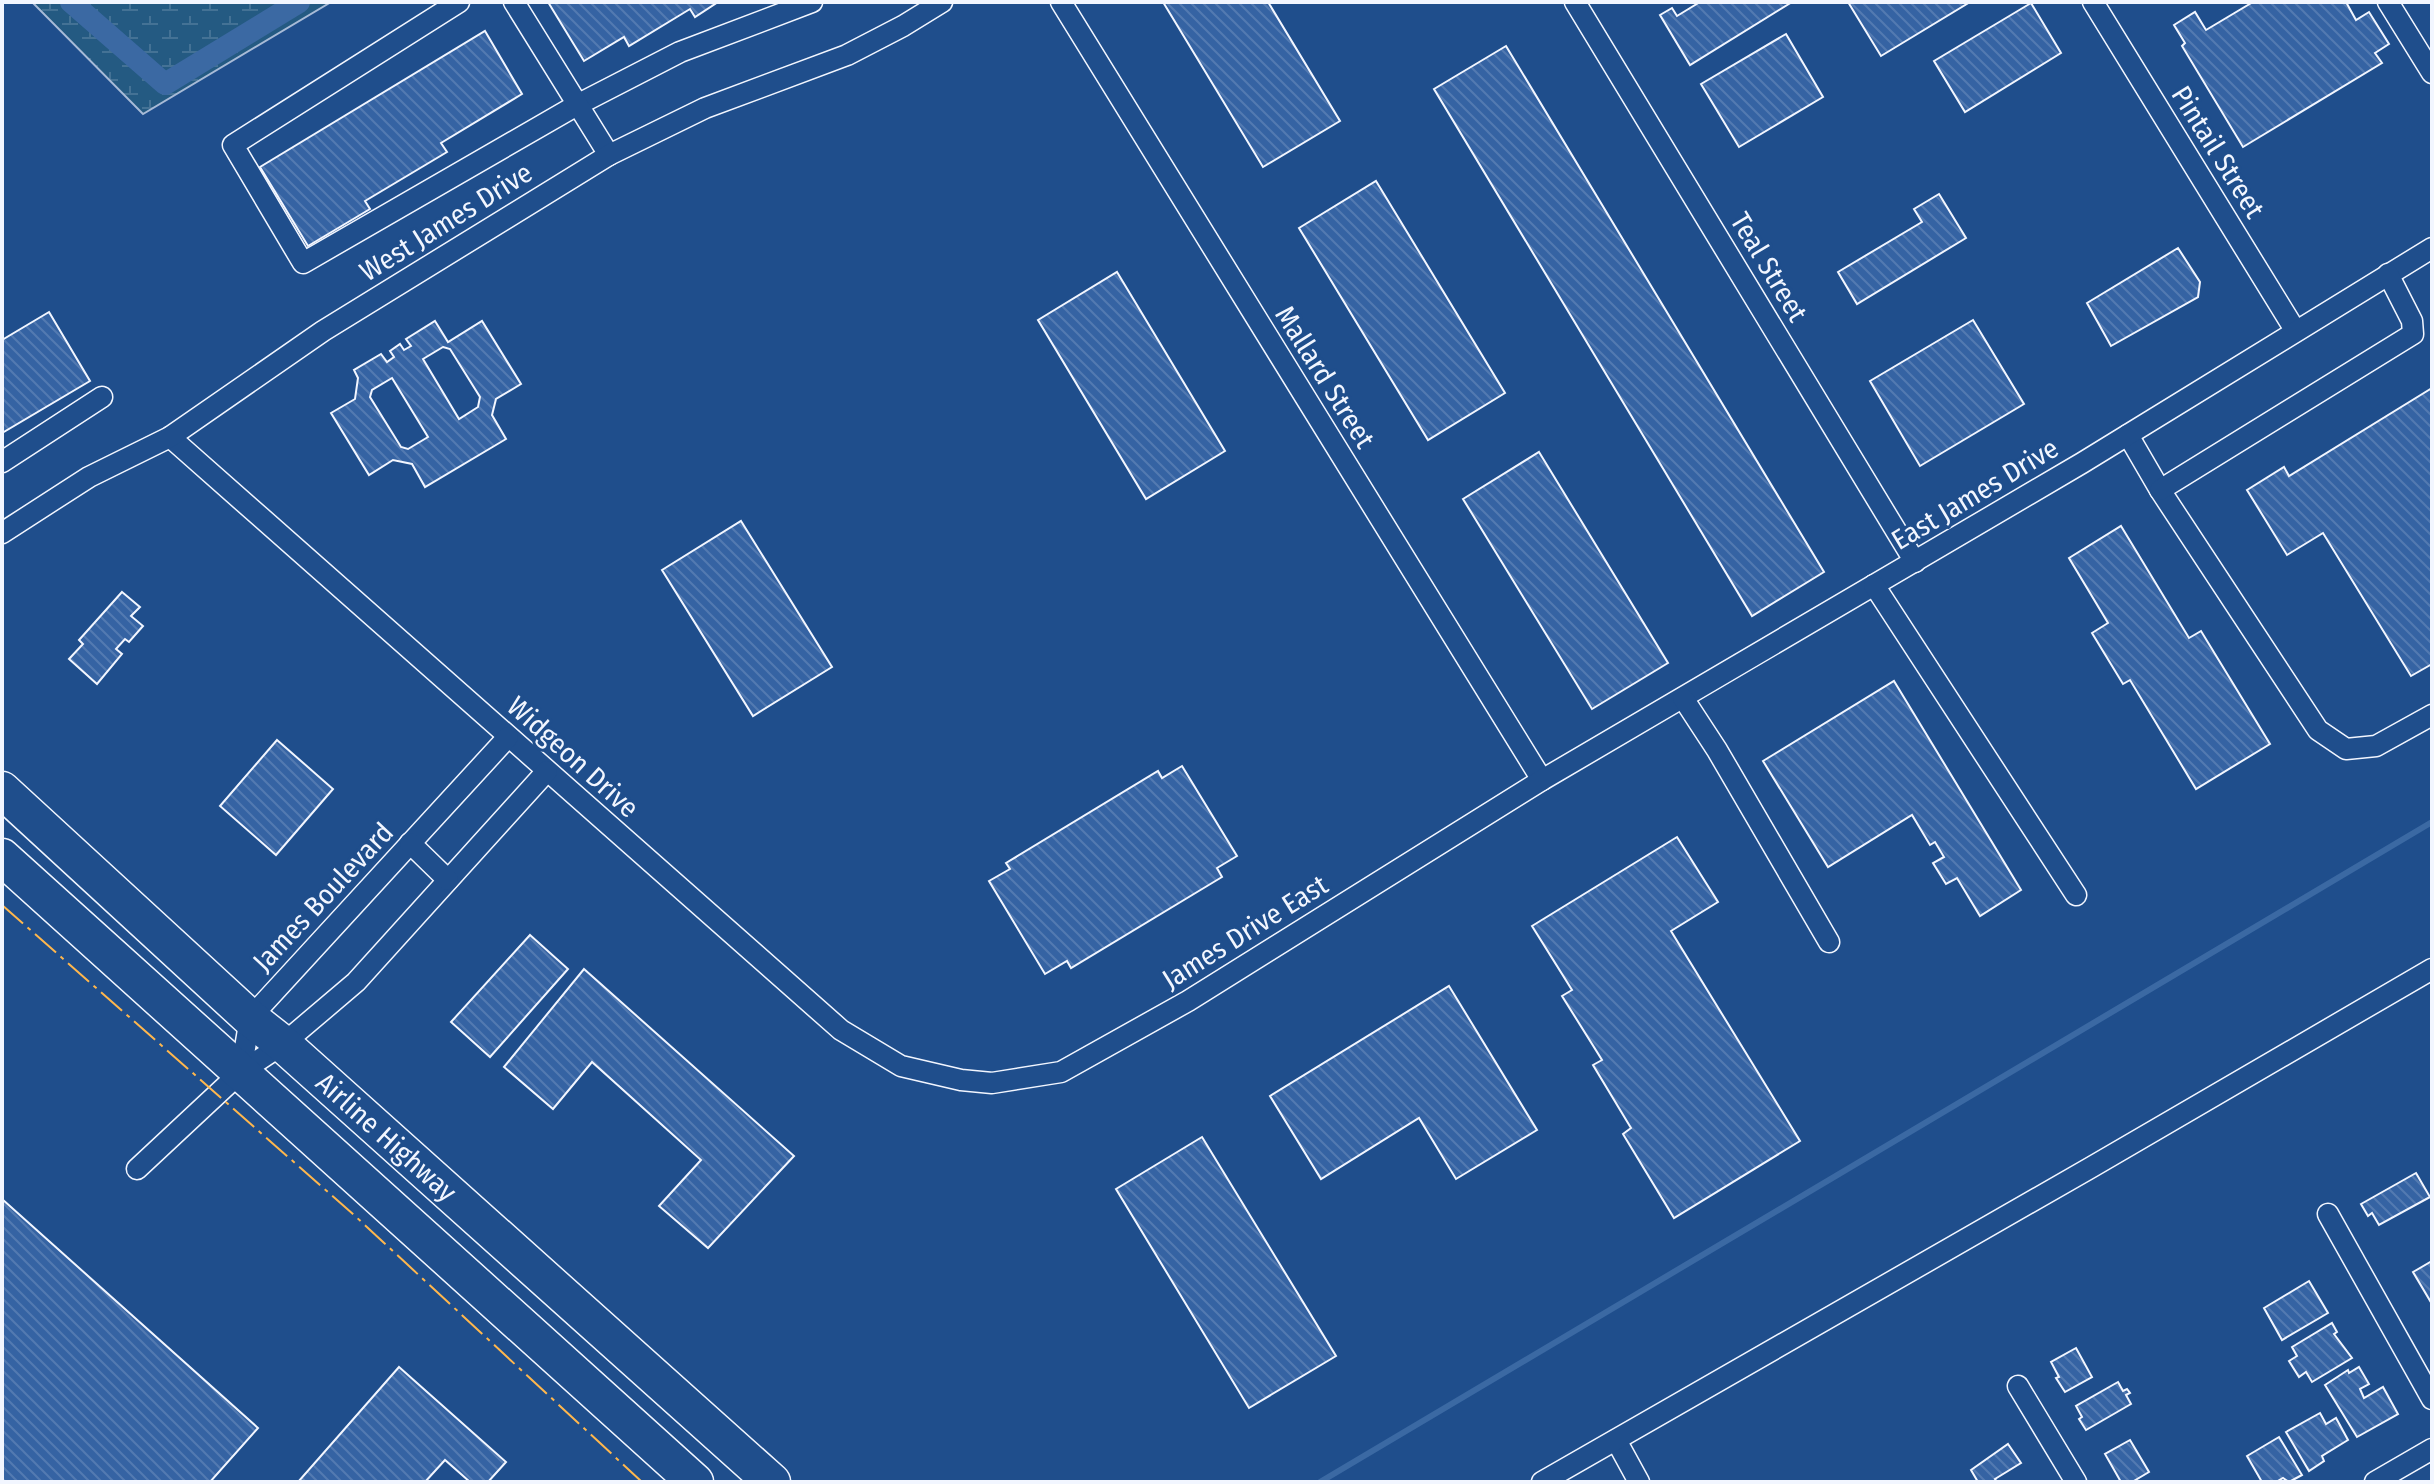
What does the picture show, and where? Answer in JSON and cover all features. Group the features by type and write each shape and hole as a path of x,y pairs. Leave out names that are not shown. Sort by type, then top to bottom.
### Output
{"highway":[{"name":"Airline Highway","path":"2,790 250,1018 283,1044 772,1482"},
{"name":"Airline Highway","path":"2,857 695,1482"}],"street":[{"path":"459,2 233,145 303,263 577,105 680,52 812,2"},
{"path":"514,2 609,155"},
{"name":"West James Drive","path":"2,533 89,477 170,437 323,331 609,155 705,108 847,55 942,2"},
{"name":"Mallard Street","path":"1061,2 1542,780"},
{"name":"Teal Street","path":"1575,2 1915,562"},
{"name":"Pintail Street","path":"2093,2 2295,330"},
{"path":"2388,2 2432,73"},
{"name":"East James Drive","path":"1542,780 2128,435 2388,274 2430,253"},
{"path":"2160,490 2413,334 2412,321 2388,274"},
{"path":"2,462 102,397"},
{"path":"2128,435 2160,490 2318,730 2346,749 2376,746 2432,715"},
{"name":"Widgeon Drive","path":"170,437 841,1030 901,1066 961,1080"},
{"path":"1874,585 2076,895"},
{"path":"1683,698 1717,750 1829,942"},
{"name":"James Boulevard","path":"250,1018 508,737"},
{"path":"137,1169 241,1072 283,1044 356,982 547,771"},
{"name":"James Drive East","path":"961,1080 992,1083 1061,1072 1188,1001 1542,780"},
{"path":"410,843 448,880"},
{"path":"1542,1482 2432,969"},
{"path":"241,1072 250,1018"},
{"path":"2328,1214 2432,1399"},
{"path":"2018,1386 2076,1482"},
{"path":"1616,1440 1639,1482"},
{"path":"2375,1482 2432,1449"}],"green space":[{"path":"32,2 331,2 143,114"}],"building":[{"path":"548,2 718,2 695,17 690,9 629,46 624,37 584,61"},
{"path":"1163,2 1268,2 1340,121 1263,167"},
{"path":"1700,2 1792,2 1690,65 1660,15 1672,8 1677,16"},
{"path":"1848,2 1970,2 1881,56"},
{"path":"2253,2 2346,2 2356,20 2369,12 2389,44 2375,53 2382,63 2243,147 2182,46 2185,43 2174,25 2195,12 2206,30"},
{"path":"2031,3 2061,53 1965,112 1934,61"},
{"path":"485,31 522,94 441,143 447,152 365,201 370,209 308,246 260,167"},
{"path":"1786,34 1823,97 1739,147 1701,84"},
{"path":"1506,46 1824,572 1752,616 1434,89"},
{"path":"1376,181 1505,393 1428,440 1299,228"},
{"path":"1939,194 1966,238 1857,304 1838,272 1922,222 1914,209"},
{"path":"2178,248 2200,282 2198,297 2111,346 2087,303"},
{"path":"1117,272 1225,451 1146,499 1038,320"},
{"path":"49,312 90,381 2,433 2,340"},
{"path":"1973,320 2024,404 1920,466 1870,381"},
{"path":"435,321 448,342 482,321 521,384 496,399 492,415 506,439 425,487 412,464 393,460 369,475 331,413 355,399 358,378 354,370 381,354 387,362 394,357 390,351 400,344 404,350 411,346 406,339","holes":["443,347 450,349 480,397 478,407 459,419 423,359","392,378 428,437 408,449 401,447 370,397 372,390"]},
{"path":"2432,388 2432,664 2411,676 2323,533 2287,555 2247,490 2284,467 2289,476"},
{"path":"1539,452 1668,663 1592,709 1463,499"},
{"path":"741,521 832,667 753,716 662,570"},
{"path":"2121,526 2189,638 2201,631 2270,744 2196,789 2130,680 2123,684 2092,633 2108,623 2069,558"},
{"path":"122,592 140,607 131,616 143,626 129,642 125,639 116,649 122,654 97,684 69,659 83,644 79,640"},
{"path":"1894,681 2021,890 1980,916 1957,878 1946,884 1933,863 1944,857 1935,842 1930,845 1912,815 1828,867 1763,761"},
{"path":"277,740 333,789 276,855 220,806"},
{"path":"1182,766 1237,856 1217,868 1222,877 1071,968 1067,961 1045,974 989,881 1010,869 1006,863 1158,771 1162,778"},
{"path":"1677,837 1718,902 1671,931 1800,1141 1674,1218 1623,1134 1631,1128 1593,1065 1602,1060 1562,996 1572,990 1532,926"},
{"path":"530,935 568,969 490,1057 451,1022"},
{"path":"584,969 794,1156 708,1248 659,1206 701,1160 592,1062 553,1109 504,1067"},
{"path":"1449,986 1537,1130 1456,1179 1419,1118 1321,1179 1270,1096"},
{"path":"1202,1137 1336,1356 1249,1408 1116,1189"},
{"path":"2416,1173 2430,1197 2379,1225 2372,1213 2368,1216 2361,1204"},
{"path":"2,1199 258,1428 210,1482 2,1482"},
{"path":"2432,1261 2432,1304 2413,1272"},
{"path":"2309,1281 2328,1313 2282,1340 2264,1308"},
{"path":"2332,1323 2337,1332 2334,1334 2352,1358 2312,1382 2306,1372 2299,1377 2289,1361 2297,1356 2292,1347"},
{"path":"2076,1348 2092,1377 2065,1392 2051,1362"},
{"path":"399,1367 506,1462 488,1482 470,1482 445,1460 425,1482 298,1482"},
{"path":"2359,1367 2369,1384 2360,1389 2364,1398 2383,1387 2398,1414 2357,1437 2325,1385 2348,1370 2349,1373"},
{"path":"2118,1382 2123,1391 2127,1389 2130,1393 2126,1395 2131,1404 2086,1430 2076,1406"},
{"path":"2320,1413 2326,1424 2336,1418 2348,1440 2322,1456 2324,1461 2309,1471 2286,1432"},
{"path":"2279,1437 2302,1475 2289,1482 2283,1478 2276,1482 2262,1482 2247,1456"},
{"path":"2130,1440 2149,1472 2132,1482 2121,1482 2105,1454"},
{"path":"2008,1444 2021,1463 1995,1479 1997,1482 1978,1482 1971,1470"}],"waterway":[{"path":"71,2 165,84 299,2"},
{"path":"1320,1482 2432,822"}],"power":[{"path":"2,905 354,1215 642,1482"}]}
